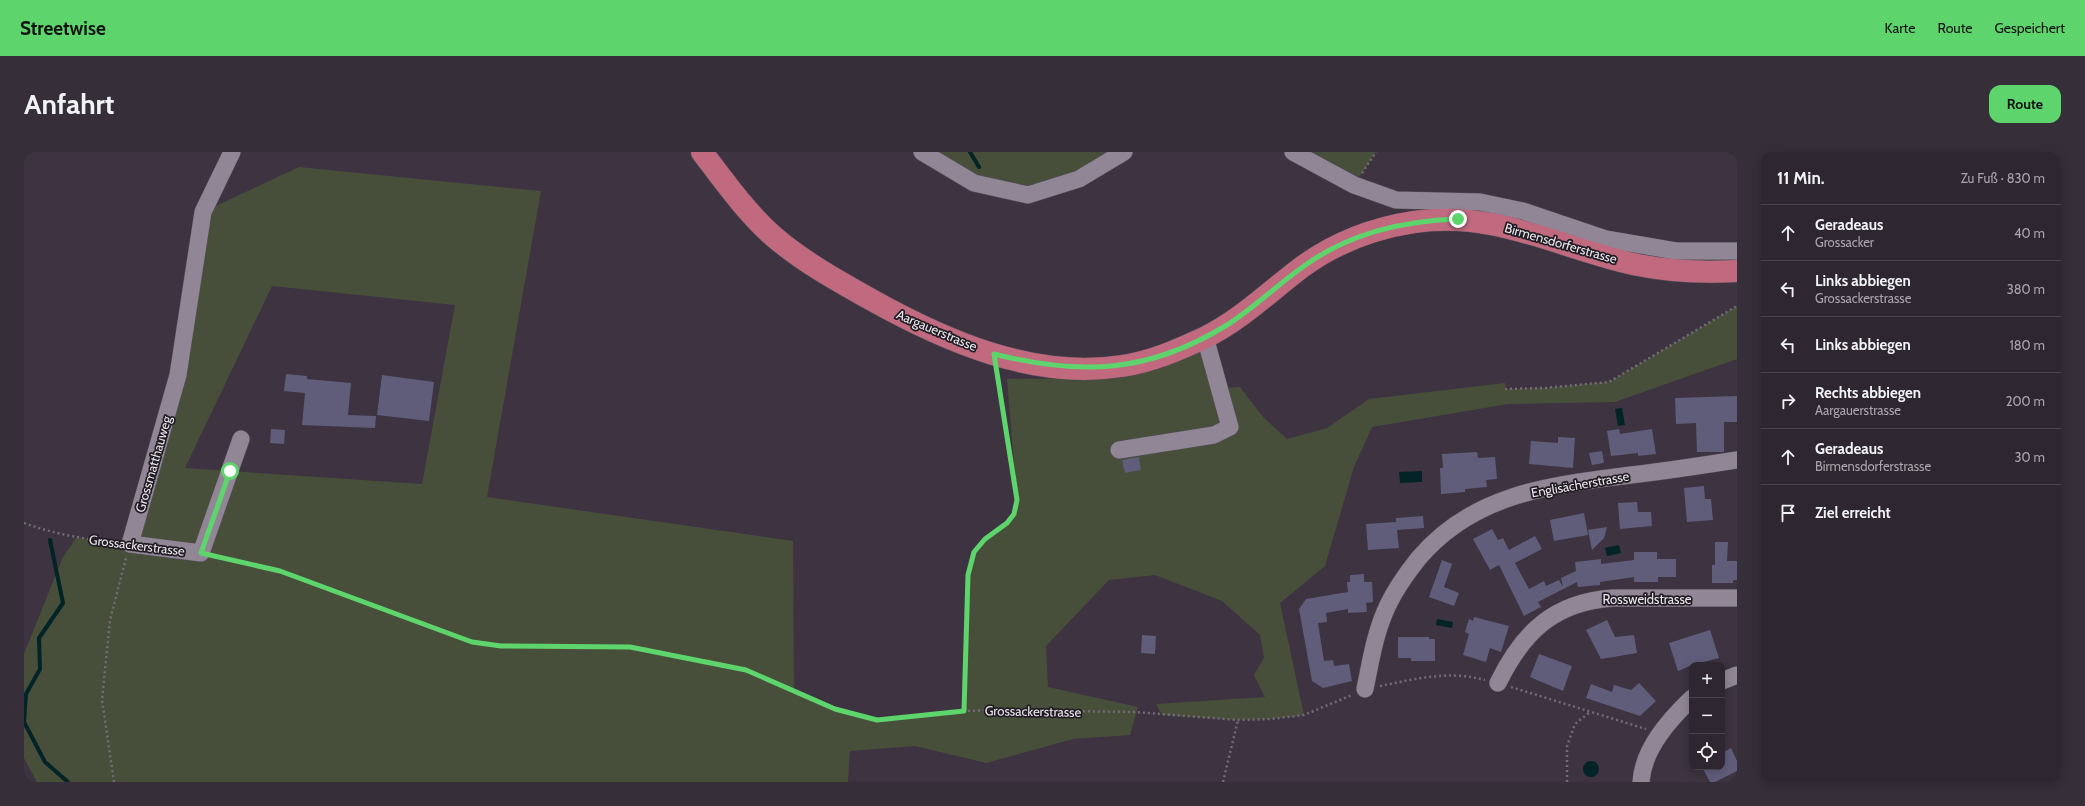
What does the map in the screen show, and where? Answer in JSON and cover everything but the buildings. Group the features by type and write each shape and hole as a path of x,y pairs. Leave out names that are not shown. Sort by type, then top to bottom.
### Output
{"main road":[{"name":"Aargauerstrasse","path":"702,152 738,199 760,223 785,246 839,282 928,330 994,354 1054,367 1119,367 1148,360 1205,337 1244,313 1304,266 1323,254 1358,237 1385,228"},
{"name":"Birmensdorferstrasse","path":"1385,228 1436,220 1458,219 1485,222 1523,230 1633,264 1680,270 1737,270"}],"street":[{"name":"Grossmatthauweg","path":"130,544 178,375 203,212 232,152"},
{"path":"922,152 974,183 1028,195 1079,179 1124,152"},
{"path":"1293,152 1354,185 1396,200 1480,202 1523,211 1606,239 1676,251 1737,251"},
{"path":"1119,450 1214,435 1230,427 1205,337"},
{"path":"201,553 241,439"},
{"name":"Englisächerstrasse","path":"1365,689 1373,649 1388,604 1403,577 1424,552 1440,536 1457,523 1479,510 1505,499 1550,487 1737,460"},
{"name":"Grossackerstrasse","path":"130,544 201,553"},
{"name":"Rossweidstrasse","path":"1498,683 1510,658 1532,632 1552,616 1574,606 1595,599 1613,598 1737,598"},
{"path":"1725,680 1737,675"},
{"path":"1641,782 1641,774 1647,758 1659,734 1674,715 1689,701"}],"path":[{"path":"1354,185 1376,152"},
{"path":"1506,389 1544,388 1609,382 1737,306"},
{"path":"964,711 968,575 974,552 985,539 1007,523 1014,514 1017,500 994,354"},
{"name":"Grossackerstrasse","path":"24,523 46,531 76,538 130,544"},
{"path":"114,782 102,700 110,620 130,544"},
{"name":"Grossackerstrasse","path":"201,553 280,571 472,642 501,646 630,647 746,670 835,709 877,720 964,711 1134,712 1238,720 1271,719 1304,715 1365,689 1432,675 1470,676 1498,683 1659,734"},
{"path":"1566,782 1567,746 1575,724 1591,712"},
{"path":"1222,782 1238,720"}],"shaded area":[{"path":"922,152 1124,152 1028,195 974,183"},
{"path":"1293,152 1376,152 1354,185"},
{"path":"299,167 541,191 487,497 793,541 794,691 835,709 877,720 964,710 968,575 974,552 985,539 1007,523 1014,514 1017,500 1007,379 1118,378 1157,370 1203,350 1223,388 1240,387 1263,417 1287,439 1327,428 1369,399 1505,383 1506,389 1544,388 1609,382 1737,306 1737,359 1615,402 1508,404 1372,427 1354,467 1325,566 1280,603 1304,715 1271,719 1238,720 1162,715 1156,704 1265,697 1254,675 1264,658 1260,635 1222,601 1155,575 1109,580 1046,646 1048,687 1138,707 1130,735 1073,739 986,763 915,746 850,751 848,782 37,782 24,758 24,654 63,557 76,538 129,544 178,375 203,212","holes":["272,286 455,305 422,484 185,468"]},
{"path":"1622,408 1625,425 1618,426 1615,409"},
{"path":"1422,471 1422,482 1400,483 1399,472"},
{"path":"1619,545 1621,553 1607,556 1605,548"},
{"path":"1437,619 1453,622 1452,628 1436,625"},
{"path":"1591,761 1597,763 1599,769 1597,775 1591,777 1585,775 1583,769 1585,763"}],"waterway":[{"path":"970,152 979,167"},
{"path":"50,540 63,603 39,638 40,669 26,694 24,722 45,762 68,782"}],"route":[{"path":"230,471 201,553 280,571 472,642 501,646 630,647 746,670 835,709 877,720 964,711 968,575 974,552 985,539 1007,523 1014,514 1017,500 994,354 1054,367 1103,368 1136,364 1182,348 1227,325 1254,306 1304,266 1336,246 1385,228 1415,222 1458,219"}]}
